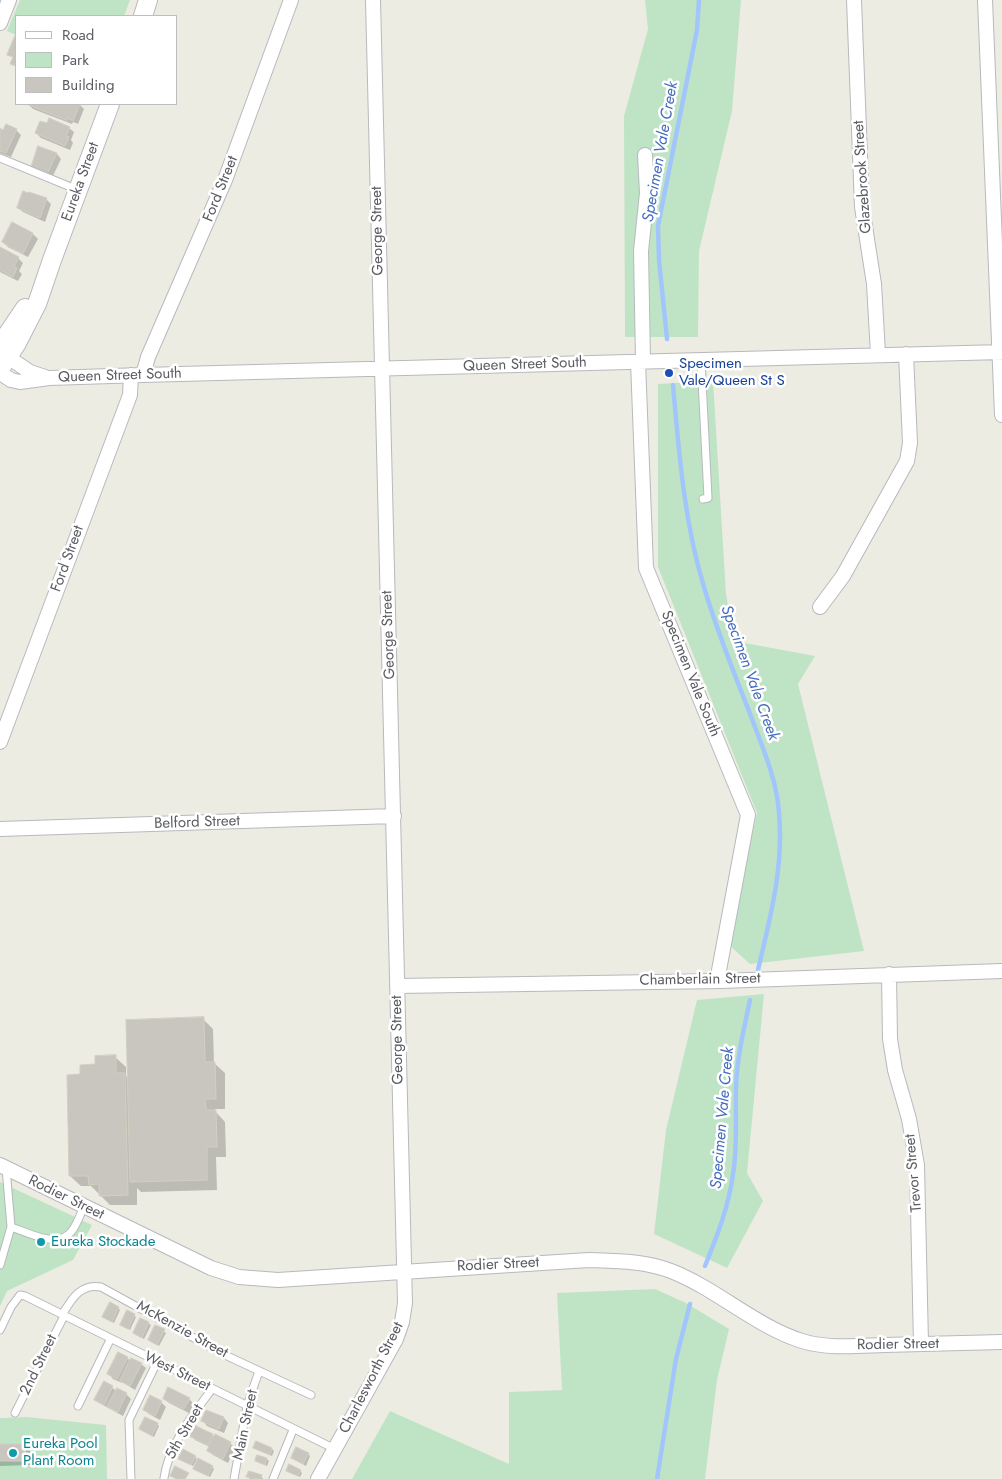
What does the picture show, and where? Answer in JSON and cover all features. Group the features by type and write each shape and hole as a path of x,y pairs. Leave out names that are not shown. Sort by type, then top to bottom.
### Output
{"street":[{"path":"0,23 10,0"},
{"name":"Ford Street","path":"0,742 137,375 148,357 226,180 291,0"},
{"name":"George Street","path":"372,0 404,1271"},
{"name":"Glazebrook Street","path":"854,0 862,207 874,284 878,354"},
{"path":"985,0 1001,352 1002,415"},
{"name":"Eureka Street","path":"2,361 31,298 52,260 110,105"},
{"name":"Specimen Vale South","path":"645,155 646,193 641,251 641,362 646,568 748,815 716,981"},
{"name":"Queen Street South","path":"2,361 49,378 1001,352"},
{"path":"820,608 843,576 907,461 910,443 906,354"},
{"name":"Belford Street","path":"0,829 394,816"},
{"name":"Chamberlain Street","path":"397,986 716,981 1002,970"},
{"name":"Trevor Street","path":"889,974 890,1039 897,1078 909,1119 917,1165 921,1344"},
{"name":"Rodier Street","path":"3,1167 211,1268 239,1277 278,1280 589,1260 643,1263 683,1276 772,1328 804,1342 835,1346 1002,1342"},
{"name":"Charlesworth Street","path":"318,1479 400,1328 406,1302 404,1271"}],"lane":[{"path":"0,158 78,190"},
{"path":"701,360 708,498 703,499"},
{"path":"0,1265 11,1227 3,1167"},
{"path":"11,1227 45,1238 59,1239 73,1230 84,1206"},
{"name":"McKenzie Street","path":"63,1316 80,1291 90,1287 101,1287 259,1371 311,1395"},
{"name":"West Street","path":"0,1330 11,1307 20,1295 335,1449"},
{"name":"2nd Street","path":"15,1413 63,1316"},
{"path":"78,1406 110,1340"},
{"path":"131,1479 129,1420 157,1362"},
{"name":"Main Street","path":"234,1479 247,1406 259,1371"},
{"name":"5th Street","path":"164,1478 167,1462 175,1443 212,1389"},
{"path":"273,1479 293,1430"}],"green space":[{"path":"20,0 130,0 124,15 15,15 15,35 7,31"},
{"path":"645,0 741,0 732,111 699,251 698,337 625,337 624,116 648,29"},
{"path":"713,381 726,594 734,641 815,656 798,684 864,951 750,964 728,944 757,813 658,567 658,384"},
{"path":"764,994 747,1173 763,1201 727,1268 654,1234 666,1130 697,1000"},
{"name":"Eureka Stockade","path":"0,1182 92,1225 73,1260 7,1291 0,1306"},
{"path":"655,1289 686,1303 729,1329 717,1380 705,1479 352,1479 390,1411 509,1464 509,1392 562,1390 557,1293"},
{"path":"26,1417 106,1425 107,1479 0,1479 0,1418"}],"building":[{"path":"15,36 15,66 10,64 13,57 7,55"},
{"path":"30,105 80,105 73,121 68,118 67,120"},
{"path":"49,118 70,127 66,136 69,137 65,146 35,133 40,121 47,123"},
{"path":"6,124 17,129 6,153 0,151 0,128 3,130"},
{"path":"38,146 57,153 47,174 31,168"},
{"path":"23,191 47,198 40,218 17,208"},
{"path":"12,222 33,233 23,254 2,242"},
{"path":"0,247 19,257 14,267 17,268 13,277 0,270"},
{"path":"204,1017 205,1062 215,1062 216,1099 205,1099 206,1110 216,1110 217,1147 207,1147 207,1180 130,1182 126,1020"},
{"path":"116,1055 116,1073 125,1073 128,1195 99,1196 99,1184 89,1185 88,1176 69,1176 67,1075 80,1074 80,1065 95,1064 95,1056"},
{"path":"110,1302 119,1307 112,1322 102,1317"},
{"path":"127,1310 135,1314 128,1329 120,1325"},
{"path":"140,1318 149,1322 142,1338 133,1333"},
{"path":"155,1325 165,1329 157,1345 148,1340"},
{"path":"118,1352 128,1357 117,1379 107,1374"},
{"path":"131,1358 142,1363 130,1386 120,1381"},
{"path":"104,1381 113,1386 104,1405 94,1400"},
{"path":"168,1387 190,1398 184,1409 163,1399"},
{"path":"117,1388 127,1393 118,1412 107,1407"},
{"path":"150,1395 162,1401 155,1416 143,1410"},
{"path":"206,1410 224,1417 219,1429 201,1421"},
{"path":"145,1417 158,1423 152,1436 139,1429"},
{"path":"194,1425 213,1434 208,1445 189,1436"},
{"path":"215,1434 231,1442 223,1459 207,1451"},
{"path":"256,1441 272,1448 270,1455 253,1448"},
{"name":"Eureka Pool Plant Room","path":"0,1444 25,1444 26,1461 0,1461"},
{"path":"296,1447 309,1453 303,1464 291,1458"},
{"path":"183,1449 196,1456 191,1465 178,1459"},
{"path":"257,1455 267,1458 265,1465 255,1461"},
{"path":"198,1458 213,1466 208,1476 193,1469"},
{"path":"289,1464 301,1470 298,1476 286,1471"},
{"path":"175,1466 189,1473 185,1479 177,1479 170,1476"},
{"path":"249,1471 262,1475 260,1479 246,1477"}],"waterway":[{"name":"Specimen Vale Creek","path":"667,339 659,260 658,226 697,30 699,0"},
{"name":"Specimen Vale Creek","path":"673,385 683,487 697,562 720,637 769,765 778,801 780,833 778,873 758,970"},
{"name":"Specimen Vale Creek","path":"705,1266 729,1198 735,1163 738,1065 750,1000"},
{"name":"Specimen Vale Creek","path":"657,1479 676,1359 690,1304"}],"place":[{"name":"Specimen Vale/Queen St S","path":"669,373"},
{"name":"Eureka Stockade","path":"41,1242"},
{"name":"Eureka Pool Plant Room","path":"13,1453"}]}
